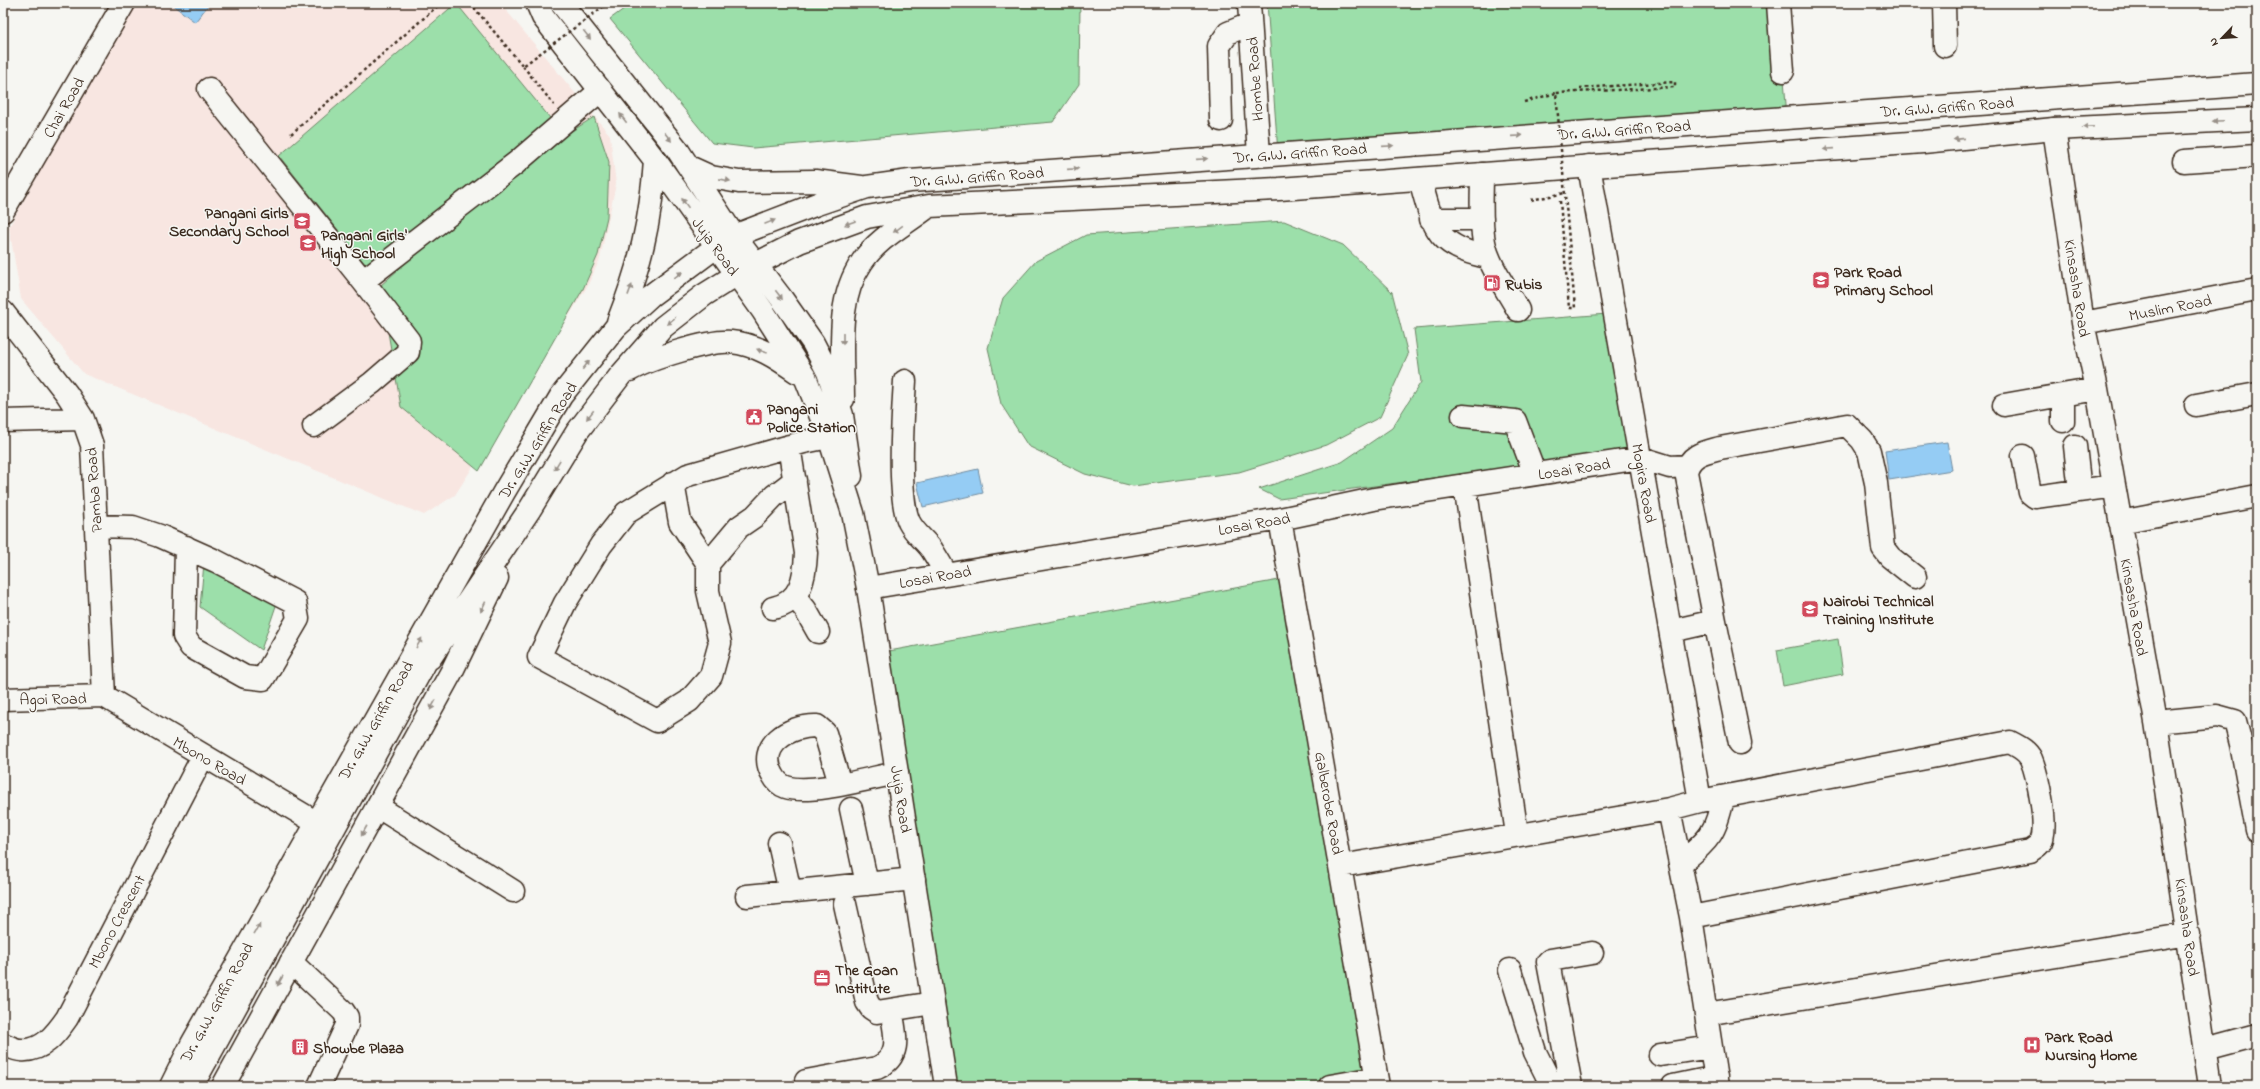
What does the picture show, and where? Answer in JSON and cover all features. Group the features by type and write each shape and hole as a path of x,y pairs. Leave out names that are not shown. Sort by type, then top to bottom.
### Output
{"main road":[{"name":"Chai Road","path":"3,211 124,3"},
{"name":"Juja Road","path":"537,3 543,16 655,160 725,242 756,264 812,343 828,372 842,415 850,459 853,513"},
{"name":"Juja Road","path":"561,3 689,167 725,242 737,274 806,379 829,437 853,513 868,588 946,1086"},
{"path":"1778,3 1782,71"},
{"path":"1944,3 1945,46"},
{"path":"1221,120 1219,46 1228,34 1249,13"},
{"name":"Hombe Road","path":"1249,13 1259,155"},
{"name":"Dr. G.W. Griffin Road","path":"171,1086 192,1044 504,492 561,396 616,327 650,296 725,242 817,204 867,187 910,181 2257,84"},
{"path":"209,89 363,281 409,341 408,352 372,383 314,426"},
{"path":"363,281 516,163 601,90"},
{"name":"Dr. G.W. Griffin Road","path":"430,658 530,508 577,432 620,376 663,327 704,295 737,274 799,242 867,217 929,206 1279,189 1923,142 2054,129 2257,119"},
{"name":"Kinsasha Road","path":"2054,129 2083,323 2097,389 2156,722 2189,934 2210,1086"},
{"path":"2184,161 2257,156"},
{"path":"616,327 631,289 645,240 652,196 655,160"},
{"name":"Mogira Road","path":"1590,166 1700,801"},
{"path":"689,167 711,177 739,182 815,181 867,187"},
{"path":"1482,174 1482,230 1488,257 1518,310"},
{"path":"1420,179 1431,219 1442,237 1451,245 1470,253 1488,257"},
{"path":"842,415 843,312 850,284 862,261 881,241 929,206"},
{"path":"1431,219 1482,219"},
{"name":"Muslim Road","path":"2083,323 2257,290"},
{"name":"Pamba Road","path":"3,312 67,394 83,419 92,445 104,696"},
{"path":"620,376 644,362 676,353 730,342 772,354 806,379"},
{"path":"905,381 902,420 903,502 908,521 919,537 931,549 946,574"},
{"path":"2004,405 2097,389"},
{"path":"2196,405 2257,394"},
{"path":"2063,395 2063,421"},
{"path":"1463,416 1515,421 1535,474"},
{"path":"3,421 83,419"},
{"path":"1740,743 1686,472 1687,466 1700,453 1847,425 1862,440 1869,451 1876,483 1883,548 1890,558 1914,577"},
{"path":"673,483 680,522 708,564 708,591 720,643 711,676 689,701 657,721 539,657 565,603 601,545 626,513 673,483 688,475 789,446 829,437"},
{"path":"773,608 786,605 795,597 804,576 806,553 789,446"},
{"path":"2074,446 2080,491"},
{"path":"2023,456 2032,496 2035,497 2114,486"},
{"path":"1640,458 1670,468 1687,466"},
{"name":"Losai Road","path":"868,588 1280,520 1374,499 1640,458"},
{"path":"708,564 739,527 755,516 774,496 795,480"},
{"path":"1465,485 1517,834"},
{"path":"192,1086 430,658 504,492"},
{"path":"2120,522 2257,496"},
{"name":"Dr. G.W. Griffin Road","path":"223,1086 452,671 530,508"},
{"name":"Galberobe Road","path":"1280,520 1341,866 1377,1082"},
{"path":"96,526 133,527 186,547 295,602 298,618 263,679 246,676 191,647 184,636 186,547"},
{"path":"795,597 805,609 818,632"},
{"path":"1671,632 1715,621"},
{"name":"Mbono Road","path":"104,696 317,823"},
{"name":"Agoi Road","path":"3,699 104,696"},
{"path":"2156,722 2217,716 2235,722 2254,799 2257,830"},
{"path":"1341,866 1517,834 1669,809 1700,801 1723,798 2010,742 2021,747 2030,758 2040,796 2044,831 2040,843 2030,851 1691,917"},
{"name":"Mbono Crescent","path":"3,1044 21,1050 39,1047 56,1034 67,1018 203,756"},
{"path":"840,784 898,773"},
{"path":"1680,864 1712,833 1717,824 1723,798"},
{"path":"378,807 513,891"},
{"path":"851,809 867,884"},
{"path":"1669,809 1691,917 1717,1082 1673,1086"},
{"path":"779,843 790,892"},
{"path":"747,896 914,879"},
{"path":"845,904 866,1002 871,1008 877,1012 934,1003"},
{"path":"1706,1014 2189,934"},
{"path":"1571,1086 1548,962 1550,960 1592,953"},
{"path":"291,962 344,1011 347,1017 347,1025 319,1086"},
{"path":"1510,970 1534,1052 1552,1086"},
{"path":"806,1081 877,1068 887,1063 894,1054 895,1039 891,1010"},
{"path":"2205,1049 2257,1035"},
{"path":"1660,1055 1711,1047"},
{"path":"1330,1086 1377,1082"}],"path":[{"path":"291,134 441,3"},
{"path":"470,3 566,120"},
{"path":"523,66 608,3"},
{"path":"1524,102 1556,92 1675,87 1675,82 1580,88"},
{"path":"1556,92 1575,308 1569,308 1560,201"},
{"path":"1531,200 1565,193"}],"shaded area":[{"name":"Pangani Girls' High School","path":"134,3 500,3 610,135 616,184 600,259 587,287 455,495 424,515 84,374 21,299 9,227"}],"green space":[{"path":"456,3 559,129 370,270 279,156"},
{"path":"632,3 1080,3 1079,84 1053,122 753,148 712,143 610,19"},
{"path":"1267,3 1778,3 1787,117 1278,153"},
{"path":"594,117 609,162 607,217 598,255 583,289 479,471 401,407 380,286 507,172"},
{"path":"1284,221 1343,245 1392,292 1408,355 1380,417 1326,445 1239,472 1133,486 1085,474 1028,446 1001,404 988,348 1003,298 1036,261 1086,235"},
{"path":"1607,314 1631,451 1279,499 1259,489 1342,462 1392,428 1421,382 1414,329"},
{"path":"205,552 280,594 261,650 200,607"},
{"path":"1290,578 1376,1078 1329,1086 946,1086 878,653"},
{"path":"1838,639 1843,674 1783,686 1777,650"}],"water":[{"path":"170,3 210,3 195,22"},
{"path":"1947,442 1952,470 1889,480 1885,451"},
{"path":"978,469 983,493 923,507 917,483"}],"place":[{"name":"Pangani Girls Secondary School","path":"302,221"},
{"name":"Pangani Girls' High School","path":"308,243"},
{"name":"Park Road Primary School","path":"1821,280"},
{"name":"Rubis","path":"1492,283"},
{"name":"Pangani Police Station","path":"754,417"},
{"name":"Nairobi Technical Training Institute","path":"1810,609"},
{"name":"The Goan Institute","path":"822,978"},
{"name":"Park Road Nursing Home","path":"2032,1045"},
{"name":"Showbe Plaza","path":"300,1047"}]}
